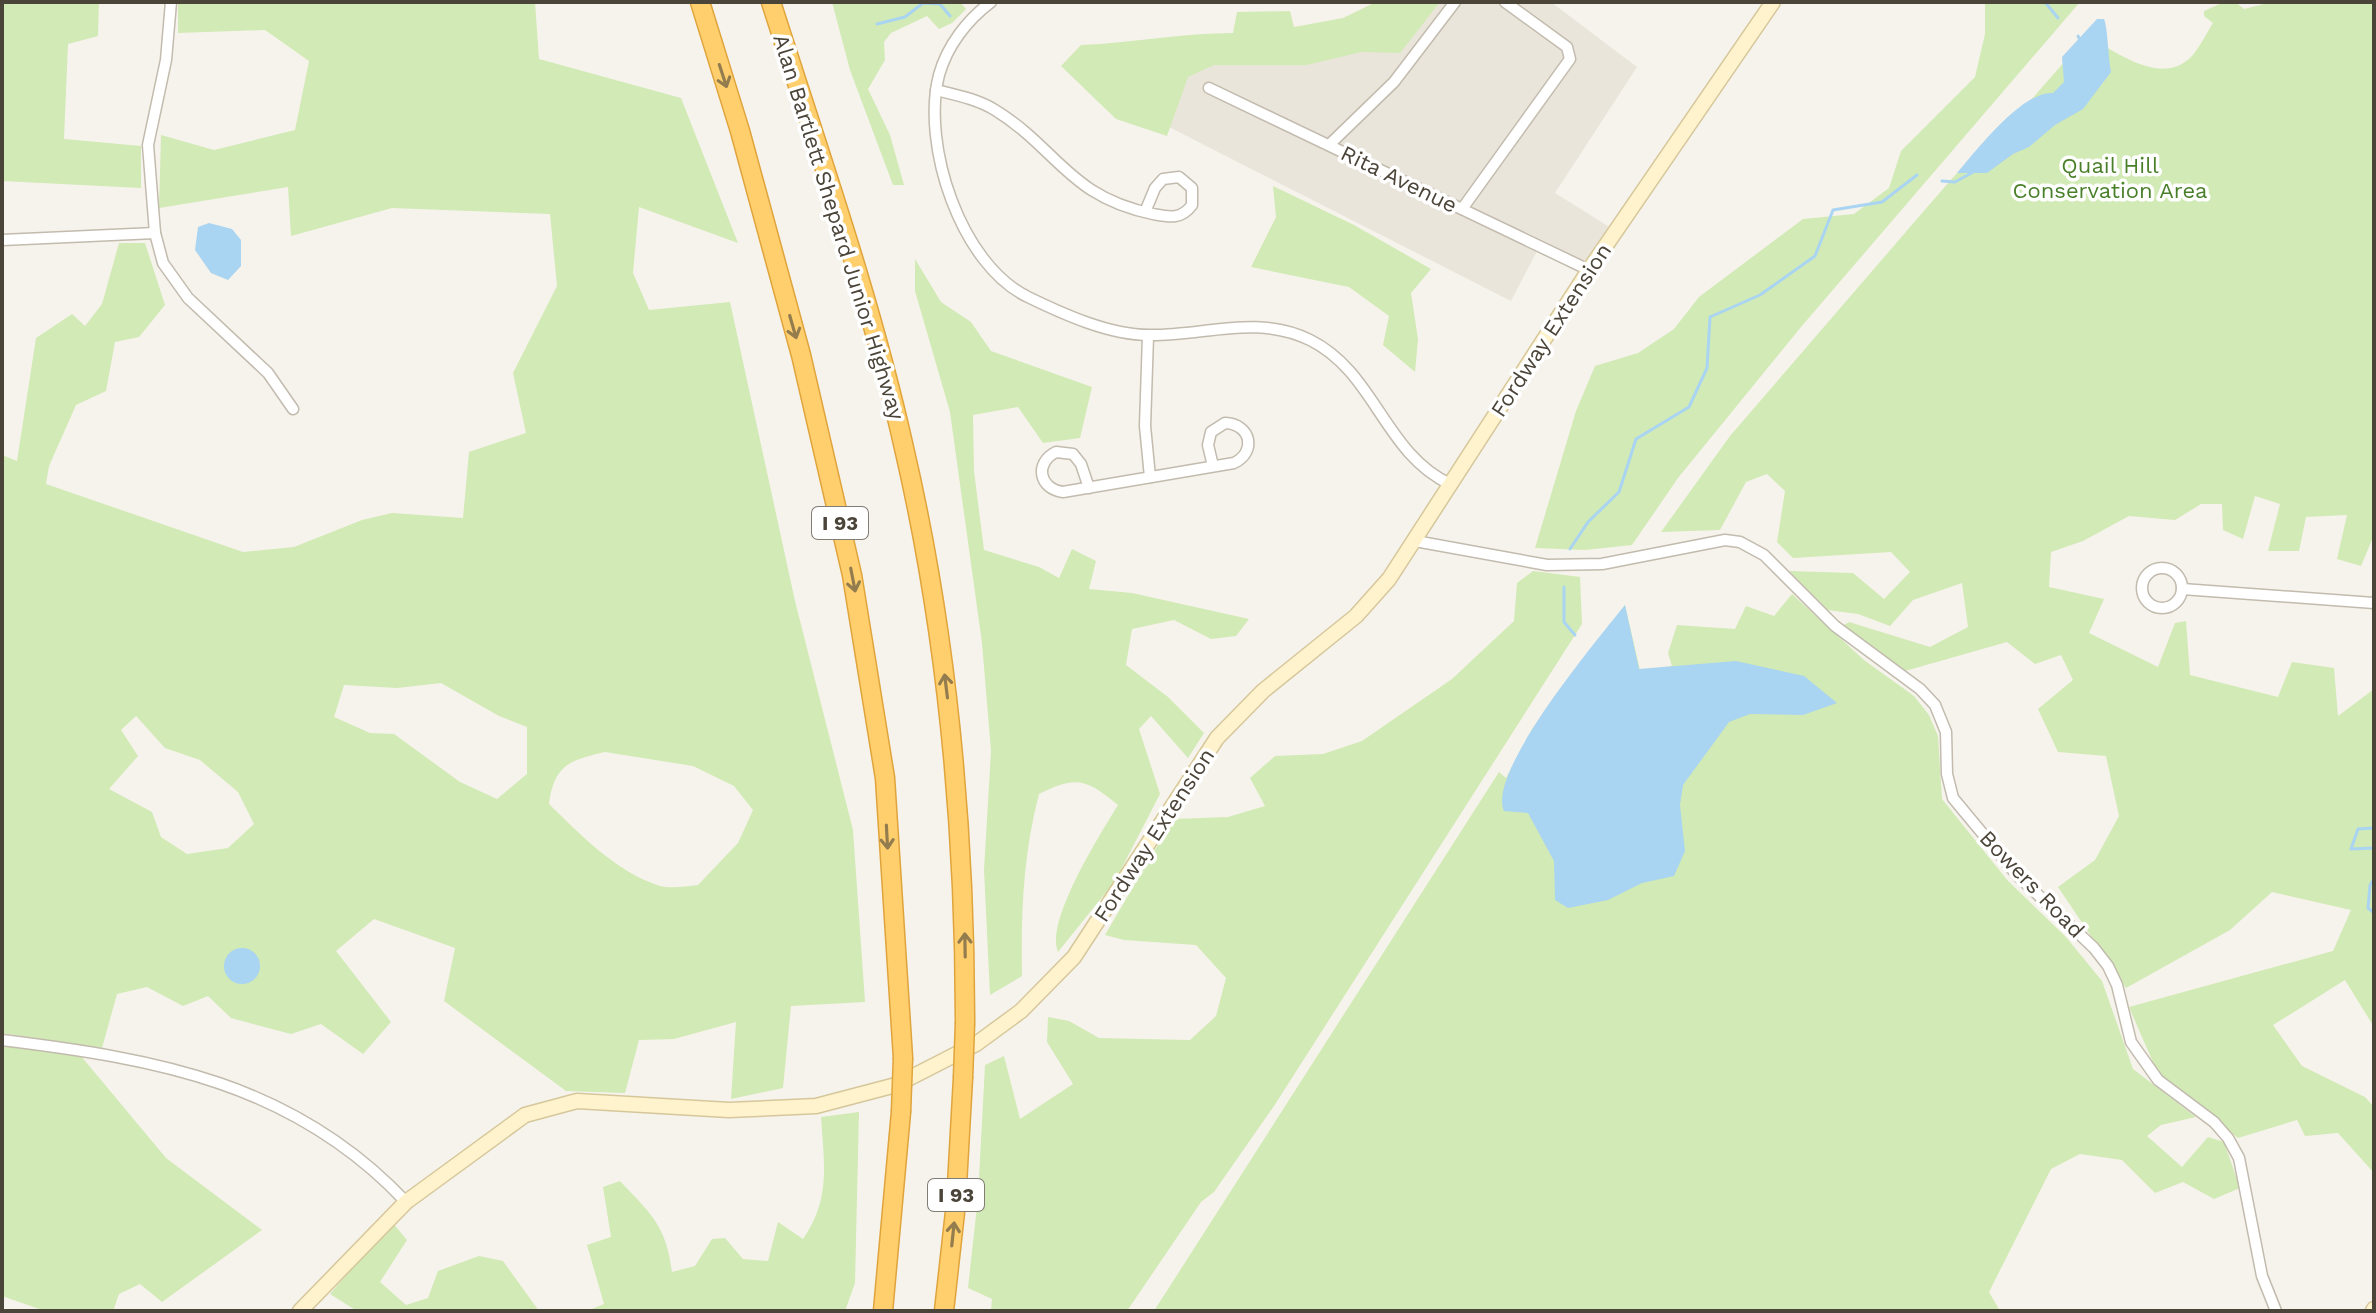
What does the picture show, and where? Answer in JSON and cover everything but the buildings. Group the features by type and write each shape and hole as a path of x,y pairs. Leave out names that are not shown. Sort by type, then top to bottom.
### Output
{"highway":[{"name":"I 93","path":"700,2 740,131 801,355 852,575 885,778 903,1058 883,1311"},
{"name":"Alan Bartlett Shepard Junior Highway","path":"771,2 876,337 925,547 946,682 958,804 965,1023 956,1203 944,1311"}],"street":[{"path":"171,2 166,60 148,145 155,233 163,263 174,282 268,373 293,409"},
{"path":"991,2 953,44 936,90 935,121 940,155 959,216 981,260 1001,281 1029,298 1109,328 1148,336 1249,326 1271,327 1312,341 1354,373 1410,457 1450,484"},
{"path":"1329,145 1394,82 1455,2"},
{"path":"1462,209 1570,59 1567,47 1505,2"},
{"name":"Fordway Extension","path":"302,1310 406,1202 525,1115 556,1104 599,1101 762,1110 816,1106 896,1085 976,1044 1021,1011 1074,957 1217,738 1263,691 1356,616 1415,541 1589,270 1773,2"},
{"name":"Rita Avenue","path":"1209,88 1589,270"},
{"path":"936,90 995,110 1077,183 1109,201 1145,212 1170,217 1183,215 1192,205 1192,188 1179,177 1163,179 1155,188 1145,212"},
{"path":"2,240 155,233"},
{"path":"1148,336 1145,426 1150,477"},
{"path":"1089,488 1079,460 1070,452 1052,453 1043,464 1042,477 1050,488 1063,492 1089,488 1213,466 1234,463 1245,456 1249,439 1238,425 1221,424 1211,432 1208,445 1213,466"},
{"name":"Bowers Road","path":"1415,541 1547,565 1602,564 1725,540 1740,542 1755,549 1786,574 1835,626 1920,689 1935,705 1946,732 1947,774 1953,798 2017,875 2094,948 2108,966 2117,985 2131,1042 2142,1061 2158,1080 2214,1122 2228,1138 2239,1158 2262,1276 2276,1311"},
{"path":"2182,589 2374,603"},
{"path":"2,1040 110,1055 185,1070 237,1087 314,1126 367,1165 406,1202"}],"shaded area":[{"path":"1428,2 1551,2 1637,67 1555,193 1611,228 1579,273 1537,251 1511,301 1108,96 1137,46 1286,45"}],"green space":[{"path":"2,2 99,2 98,36 68,44 64,139 141,146 141,188 2,181"},
{"path":"178,2 535,2 539,59 681,98 738,243 639,207 633,273 649,310 730,302 795,601 853,830 865,1002 791,1006 783,1088 731,1099 736,1022 674,1039 639,1040 625,1093 566,1091 444,1001 455,948 374,919 336,951 391,1022 363,1054 321,1024 291,1034 231,1018 208,996 183,1006 147,987 117,994 102,1048 2,1033 2,455 17,461 36,338 72,314 85,326 102,304 119,243 145,243 165,305 139,337 115,342 106,391 76,405 49,466 46,484 243,552 294,547 362,520 392,513 463,518 469,452 526,433 513,373 557,286 550,214 392,208 291,236 288,187 159,208 161,135 214,150 295,130 309,61 265,30 178,33","holes":["441,683 499,716 527,727 527,774 497,799 460,782 394,734 370,733 334,717 344,685 397,688","136,716 165,748 200,760 238,792 254,824 228,848 187,854 161,837 152,812 109,789 138,756 121,730","605,752 693,766 734,786 753,810 738,843 698,885 664,887 629,872 600,851 549,804 555,781 566,766"]},
{"path":"832,2 960,2 966,9 952,23 939,29 927,16 891,33 884,42 885,60 868,89 890,135 904,185 893,185 850,70"},
{"path":"1376,2 1440,2 1400,53 1361,52 1307,65 1214,65 1188,77 1167,136 1116,119 1061,66 1081,45 1233,33 1237,12 1290,11 1294,27 1343,18"},
{"path":"1985,2 2080,2 1801,327 1678,478 1632,545 1585,550 1535,548 1576,411 1595,366 1638,353 1674,329 1699,297 1803,219 1854,214 1889,188 1901,151 1975,77 1985,34"},
{"name":"Quail Hill Conservation Area","path":"2224,2 2235,2 2244,9 2272,2 2374,2 2374,535 2361,566 2337,559 2347,515 2306,517 2299,551 2268,551 2280,504 2255,496 2243,539 2223,530 2222,504 2201,504 2175,520 2129,516 2083,541 2051,552 2049,587 2104,599 2089,633 2158,667 2175,623 2186,621 2190,675 2278,697 2292,662 2334,668 2338,716 2374,689 2374,1027 2345,980 2273,1025 2302,1066 2365,1097 2374,1107 2374,1173 2338,1133 2305,1136 2297,1120 2238,1138 2159,1076 2129,1007 2333,951 2351,910 2272,892 2230,930 2126,988 2058,887 2095,860 2119,816 2106,756 2058,752 2038,709 2073,680 2061,655 2035,664 2007,642 1905,671 1844,625 1849,622 1930,647 1968,627 1962,583 1913,600 1890,626 1858,614 1827,610 1789,571 1853,573 1884,599 1910,572 1891,552 1793,558 1777,542 1785,491 1767,474 1746,482 1720,530 1661,532 1730,436 1957,173 1967,173 2087,36 2139,64 2153,68 2180,65 2192,56 2213,23 2204,16 2204,11"},
{"path":"1273,186 1354,225 1431,269 1411,293 1418,339 1415,372 1383,345 1389,316 1349,287 1251,267 1276,217"},
{"path":"915,259 941,302 971,322 991,351 1092,387 1080,438 1043,443 1018,407 973,415 974,471 984,550 1039,567 1059,578 1072,549 1096,561 1089,589 1132,593 1249,619 1236,636 1211,639 1174,620 1132,629 1126,665 1168,697 1204,733 1188,758 1151,716 1139,729 1160,794 1115,881 1058,952 1056,938 1067,899 1118,805 1098,790 1081,783 1063,784 1039,794 1029,839 1024,884 1022,976 990,995 984,870 991,751 982,643 950,412 915,291"},
{"path":"1533,571 1580,577 1582,624 1274,1106 1214,1192 1201,1202 1127,1311 991,1311 992,1299 968,1288 978,1197 985,1065 1004,1056 1020,1119 1073,1084 1047,1042 1048,1017 1069,1021 1099,1038 1190,1040 1216,1016 1226,978 1196,945 1124,940 1105,935 1173,819 1228,817 1265,806 1250,778 1275,756 1323,754 1362,741 1452,679 1514,621 1517,583"},
{"path":"1792,594 1864,660 1914,696 1929,715 1938,736 1942,799 2008,881 2066,937 2102,981 2133,1069 2196,1117 2161,1125 2147,1136 2182,1167 2208,1137 2224,1142 2240,1188 2214,1199 2183,1182 2155,1193 2122,1160 2080,1154 2051,1169 1989,1292 2000,1311 1154,1311 1499,772 1506,778 1532,729 1625,605 1640,670 1672,666 1668,653 1677,625 1735,629 1746,606 1774,616"},
{"path":"2,1040 76,1050 166,1158 262,1230 162,1302 140,1284 119,1294 113,1311 45,1311 2,1296"},
{"path":"859,1112 855,1283 845,1311 587,1311 604,1304 587,1245 611,1237 603,1187 620,1181 648,1212 666,1243 672,1272 695,1266 712,1239 725,1238 743,1259 768,1261 778,1222 803,1239 818,1210 824,1181 821,1117"},
{"path":"392,1222 407,1240 380,1282 406,1305 428,1298 438,1271 479,1256 503,1261 539,1311 357,1311 330,1294"}],"water":[{"path":"2097,19 2104,19 2111,72 2083,109 1987,173 1957,173 2014,111 2041,95 2053,93 2064,82 2062,57"},
{"path":"209,223 232,229 241,240 241,266 228,280 211,273 195,250 198,227"},
{"path":"1625,605 1639,669 1736,661 1804,676 1837,703 1803,715 1750,714 1729,722 1683,785 1680,805 1685,851 1674,876 1642,883 1608,900 1568,908 1555,900 1554,861 1528,813 1504,811 1503,792 1527,738 1570,675"},
{"path":"242,948 255,953 260,966 255,979 242,984 229,979 224,966 229,953"}],"waterway":[{"path":"2045,2 2058,18"},
{"path":"877,24 905,17 923,3 940,4 950,16"},
{"path":"2078,36 2082,44"},
{"path":"1942,181 1955,182 1975,171"},
{"path":"1570,549 1588,522 1619,492 1636,439 1689,407 1707,368 1710,317 1760,295 1815,256 1833,210 1882,202 1917,175"},
{"path":"1564,587 1564,622 1575,635"},
{"path":"2374,828 2358,829 2351,849 2374,848"},
{"path":"2374,879 2370,885 2368,908 2374,913"},
{"path":"2374,933 2374,942"}]}
